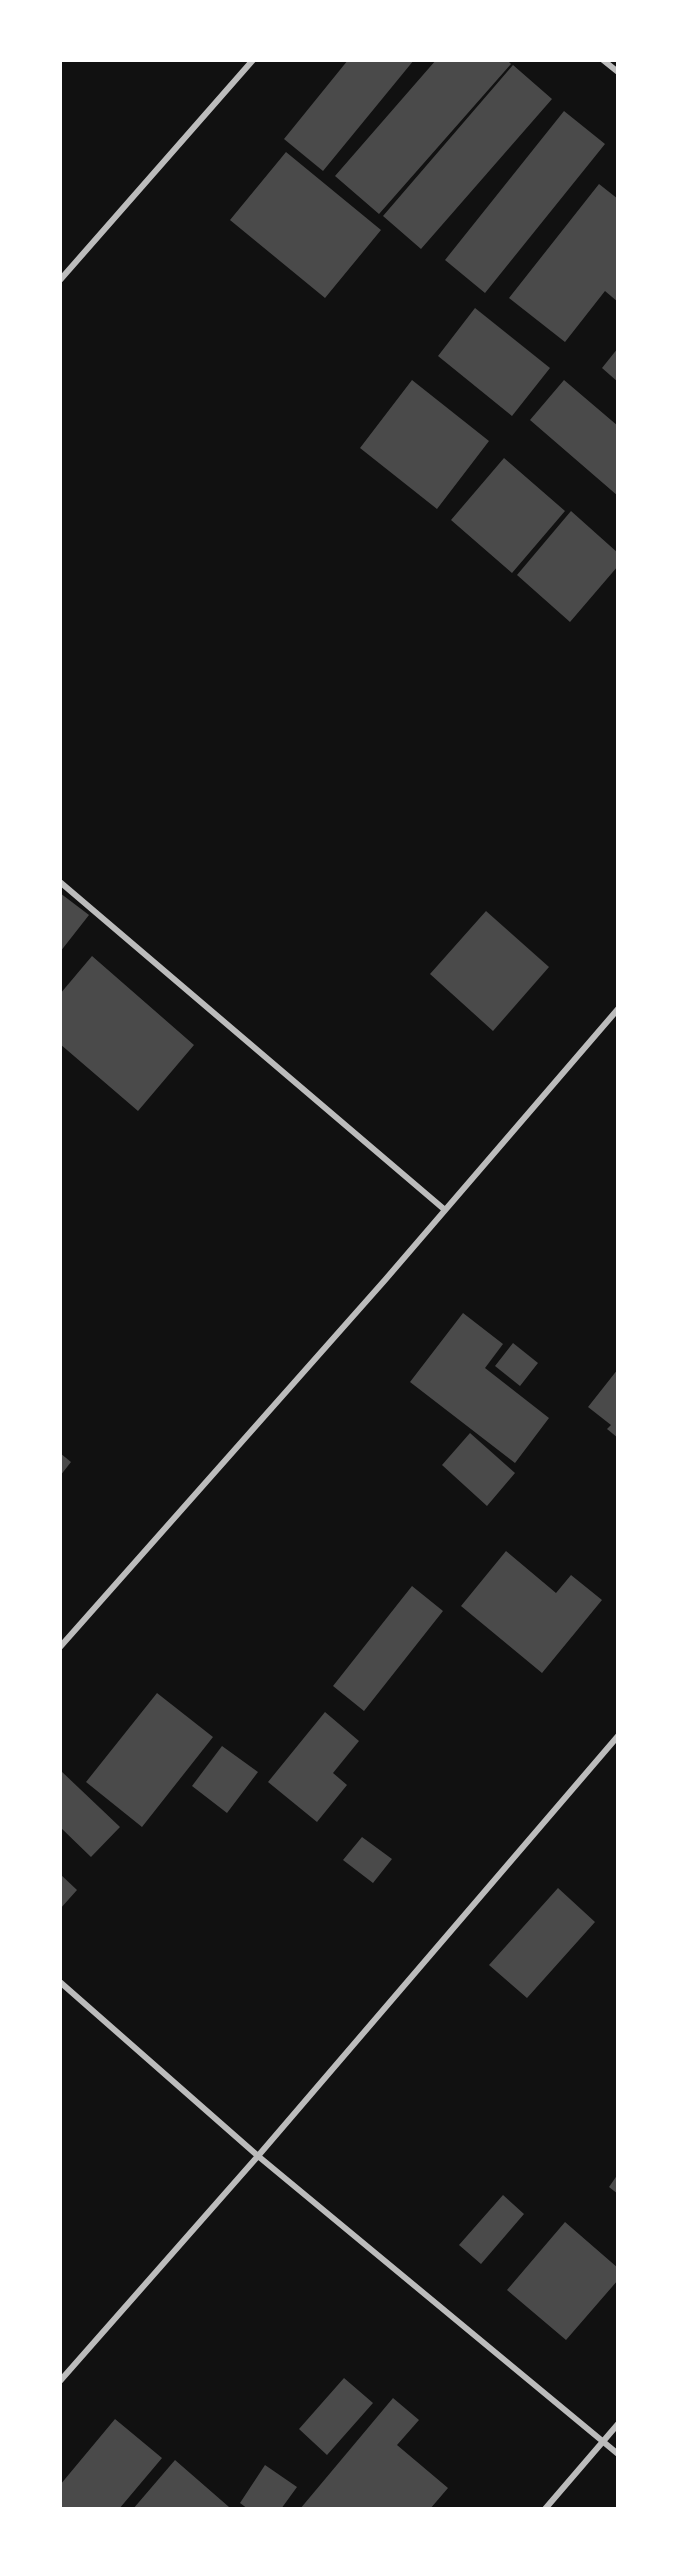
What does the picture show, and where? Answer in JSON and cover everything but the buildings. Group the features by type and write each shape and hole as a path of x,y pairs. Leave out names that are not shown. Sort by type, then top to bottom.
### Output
{"street":[{"path":"60,280 253,60"},
{"path":"603,60 618,72"},
{"path":"60,882 445,1210"},
{"path":"60,1647 445,1210 618,1009"},
{"path":"60,2381 258,2156 618,1736"},
{"path":"60,1982 258,2156 618,2454"},
{"path":"545,2509 618,2424"}]}
